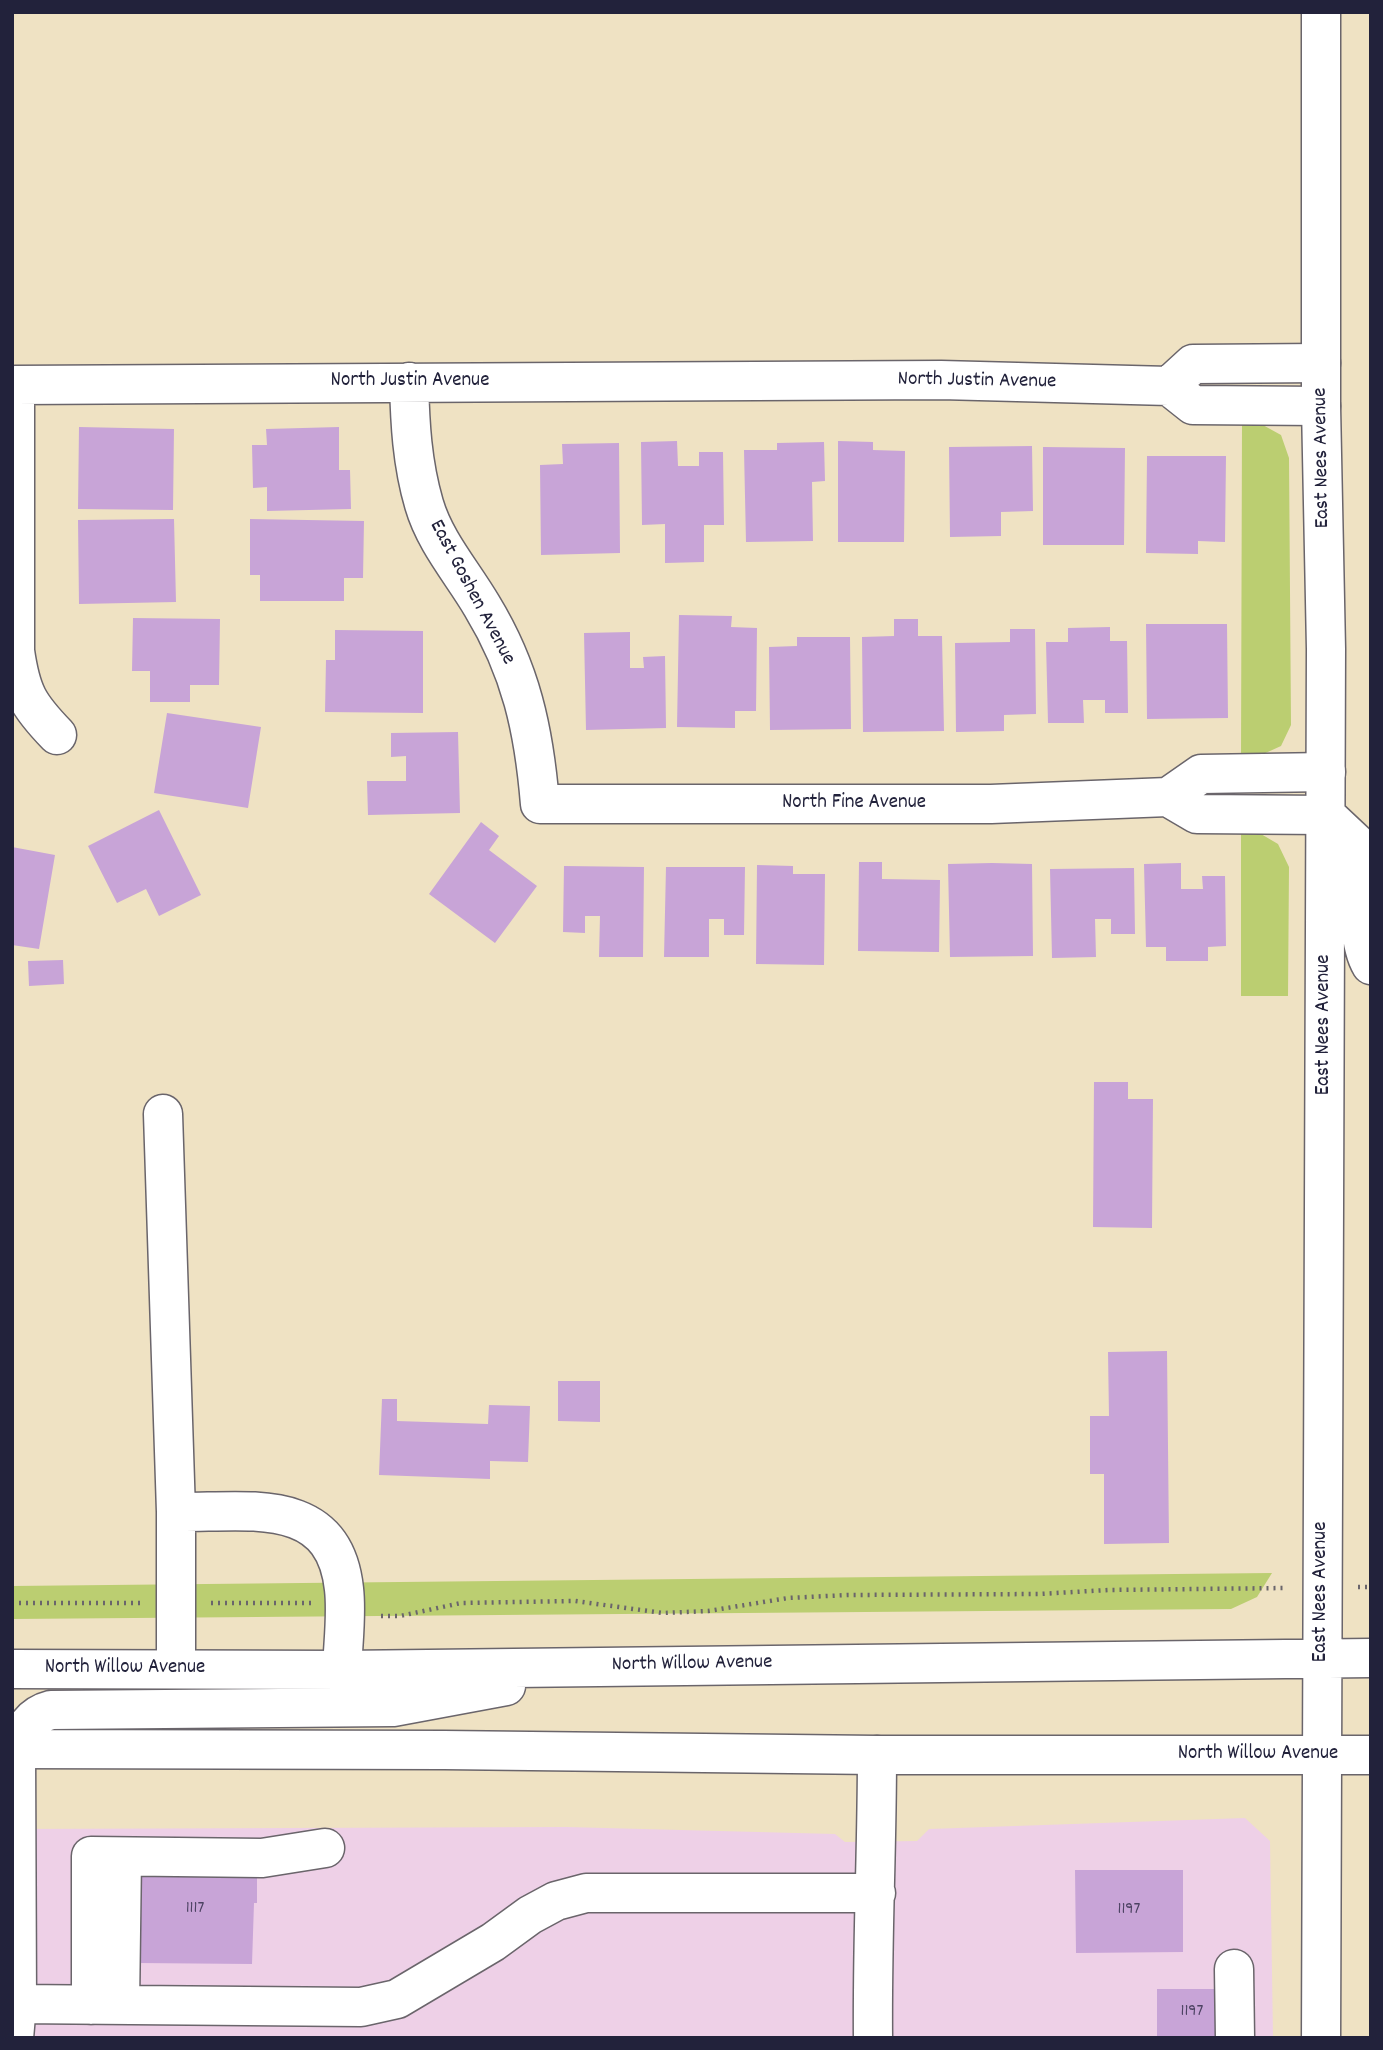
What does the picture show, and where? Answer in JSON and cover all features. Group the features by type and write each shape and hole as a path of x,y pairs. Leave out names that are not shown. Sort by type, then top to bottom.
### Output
{"main road":[{"name":"East Nees Avenue","path":"1321,12 1321,406 1326,772 1321,2038"},
{"path":"1321,363 1193,364 1169,386 1193,405 1321,406"},
{"name":"North Justin Avenue","path":"57,735 31,708 19,679 15,651 15,385 941,380 1169,386"},
{"name":"East Goshen Avenue","path":"409,382 411,450 424,506 451,562 482,606 507,654 527,706 536,757 540,804"},
{"path":"1326,772 1201,774 1168,797 1197,814 1326,815 1359,846 1362,938 1366,957 1371,965"},
{"name":"North Fine Avenue","path":"540,804 977,804 1168,797"},
{"path":"163,1114 176,1512 176,1669"},
{"path":"176,1512 281,1513 301,1520 323,1535 336,1555 344,1588 342,1670"},
{"name":"North Willow Avenue","path":"12,1669 342,1670 1371,1658"},
{"path":"607,1666 393,1707 41,1712 25,1727 14,1749 15,2021 106,2005 361,2007 397,1999 493,1942 530,1915 556,1901 586,1893 876,1893"},
{"name":"North Willow Avenue","path":"14,1749 877,1755 1371,1755"},
{"path":"873,2038 872,1928 876,1893 877,1755"},
{"path":"106,2005 122,1857 262,1858 325,1848"},
{"path":"1234,1969 1235,2038"}],"path":[{"path":"12,1603 307,1602 356,1614 400,1616 461,1603 575,1601 663,1613 708,1611 788,1598 846,1595 1039,1594 1108,1590 1267,1588"}],"shaded area":[{"path":"1245,1818 1270,1841 1273,2038 12,2038 12,1829 566,1827 835,1834 845,1842 917,1841 929,1829"}],"green space":[{"path":"1242,423 1261,424 1281,435 1289,458 1291,725 1281,746 1259,756 1241,757"},
{"path":"1241,834 1261,834 1278,844 1289,867 1288,996 1241,996"},
{"path":"1272,1573 1257,1597 1231,1609 12,1619 12,1586"}],"building":[{"path":"79,427 174,429 173,510 78,509"},
{"path":"339,427 339,470 350,470 351,509 267,511 267,487 253,488 252,445 267,445 266,429"},
{"path":"677,441 678,466 699,466 699,452 723,452 724,525 704,525 704,562 665,563 665,524 642,525 641,442"},
{"path":"838,441 873,442 873,450 905,451 904,542 838,542"},
{"path":"824,442 825,481 812,482 813,541 746,542 744,450 777,450 777,443"},
{"path":"619,443 620,553 541,555 540,465 563,464 562,444"},
{"path":"1032,446 1033,511 1001,512 1001,536 950,537 949,447"},
{"path":"1043,447 1125,448 1124,545 1043,545"},
{"path":"1147,456 1226,456 1225,542 1198,541 1198,554 1146,553"},
{"path":"174,519 176,602 79,604 78,520"},
{"path":"250,519 364,521 363,578 344,578 344,601 260,601 260,575 250,575"},
{"path":"679,615 732,616 731,627 757,628 756,711 735,711 735,728 677,727"},
{"path":"133,618 220,619 219,685 190,685 190,702 150,702 150,671 132,671"},
{"path":"894,619 918,619 918,636 942,636 944,731 863,732 862,637 894,636"},
{"path":"1146,624 1227,624 1228,718 1147,719"},
{"path":"1110,627 1110,641 1127,641 1128,713 1105,713 1105,700 1083,700 1084,723 1048,723 1046,642 1068,642 1068,628"},
{"path":"1010,629 1035,629 1036,714 1004,715 1004,731 956,732 955,643 1010,642"},
{"path":"335,630 423,631 423,713 325,712 326,660 335,660"},
{"path":"630,632 630,668 644,668 643,657 665,656 666,728 586,730 584,633"},
{"path":"797,637 850,637 851,729 770,730 769,647 797,646"},
{"path":"167,713 261,727 248,808 154,793"},
{"path":"458,732 460,813 368,815 367,781 406,781 406,756 391,757 391,733"},
{"path":"159,810 201,895 159,916 146,889 117,903 88,846"},
{"path":"481,822 499,836 489,850 537,886 495,943 429,894"},
{"path":"12,847 55,855 39,949 12,945"},
{"path":"859,862 882,862 882,879 940,880 939,952 858,951"},
{"path":"1181,863 1181,889 1203,889 1202,876 1225,876 1226,946 1208,947 1208,961 1166,961 1166,947 1146,947 1144,864"},
{"path":"948,864 1032,864 1033,956 950,957"},
{"path":"757,865 793,866 793,874 825,874 824,965 756,964"},
{"path":"564,866 644,867 643,957 599,957 600,916 585,916 585,933 563,932"},
{"path":"666,867 745,867 744,935 724,935 724,919 709,919 709,957 664,957"},
{"path":"1134,868 1135,934 1111,934 1111,919 1095,919 1096,957 1052,958 1050,869"},
{"path":"63,960 64,984 29,986 28,961"},
{"path":"1094,1082 1128,1082 1128,1099 1153,1099 1152,1228 1093,1227"},
{"path":"1167,1351 1169,1543 1104,1544 1104,1474 1090,1474 1090,1416 1109,1416 1108,1352"},
{"path":"558,1381 600,1381 600,1422 558,1421"},
{"path":"382,1399 397,1399 397,1421 488,1424 489,1405 530,1406 528,1462 490,1461 490,1479 379,1475"},
{"path":"257,1865 252,1964 138,1963 137,1871"},
{"path":"1075,1870 1183,1870 1183,1952 1076,1953"},
{"path":"1157,1989 1226,1989 1226,2038 1157,2038"}]}
